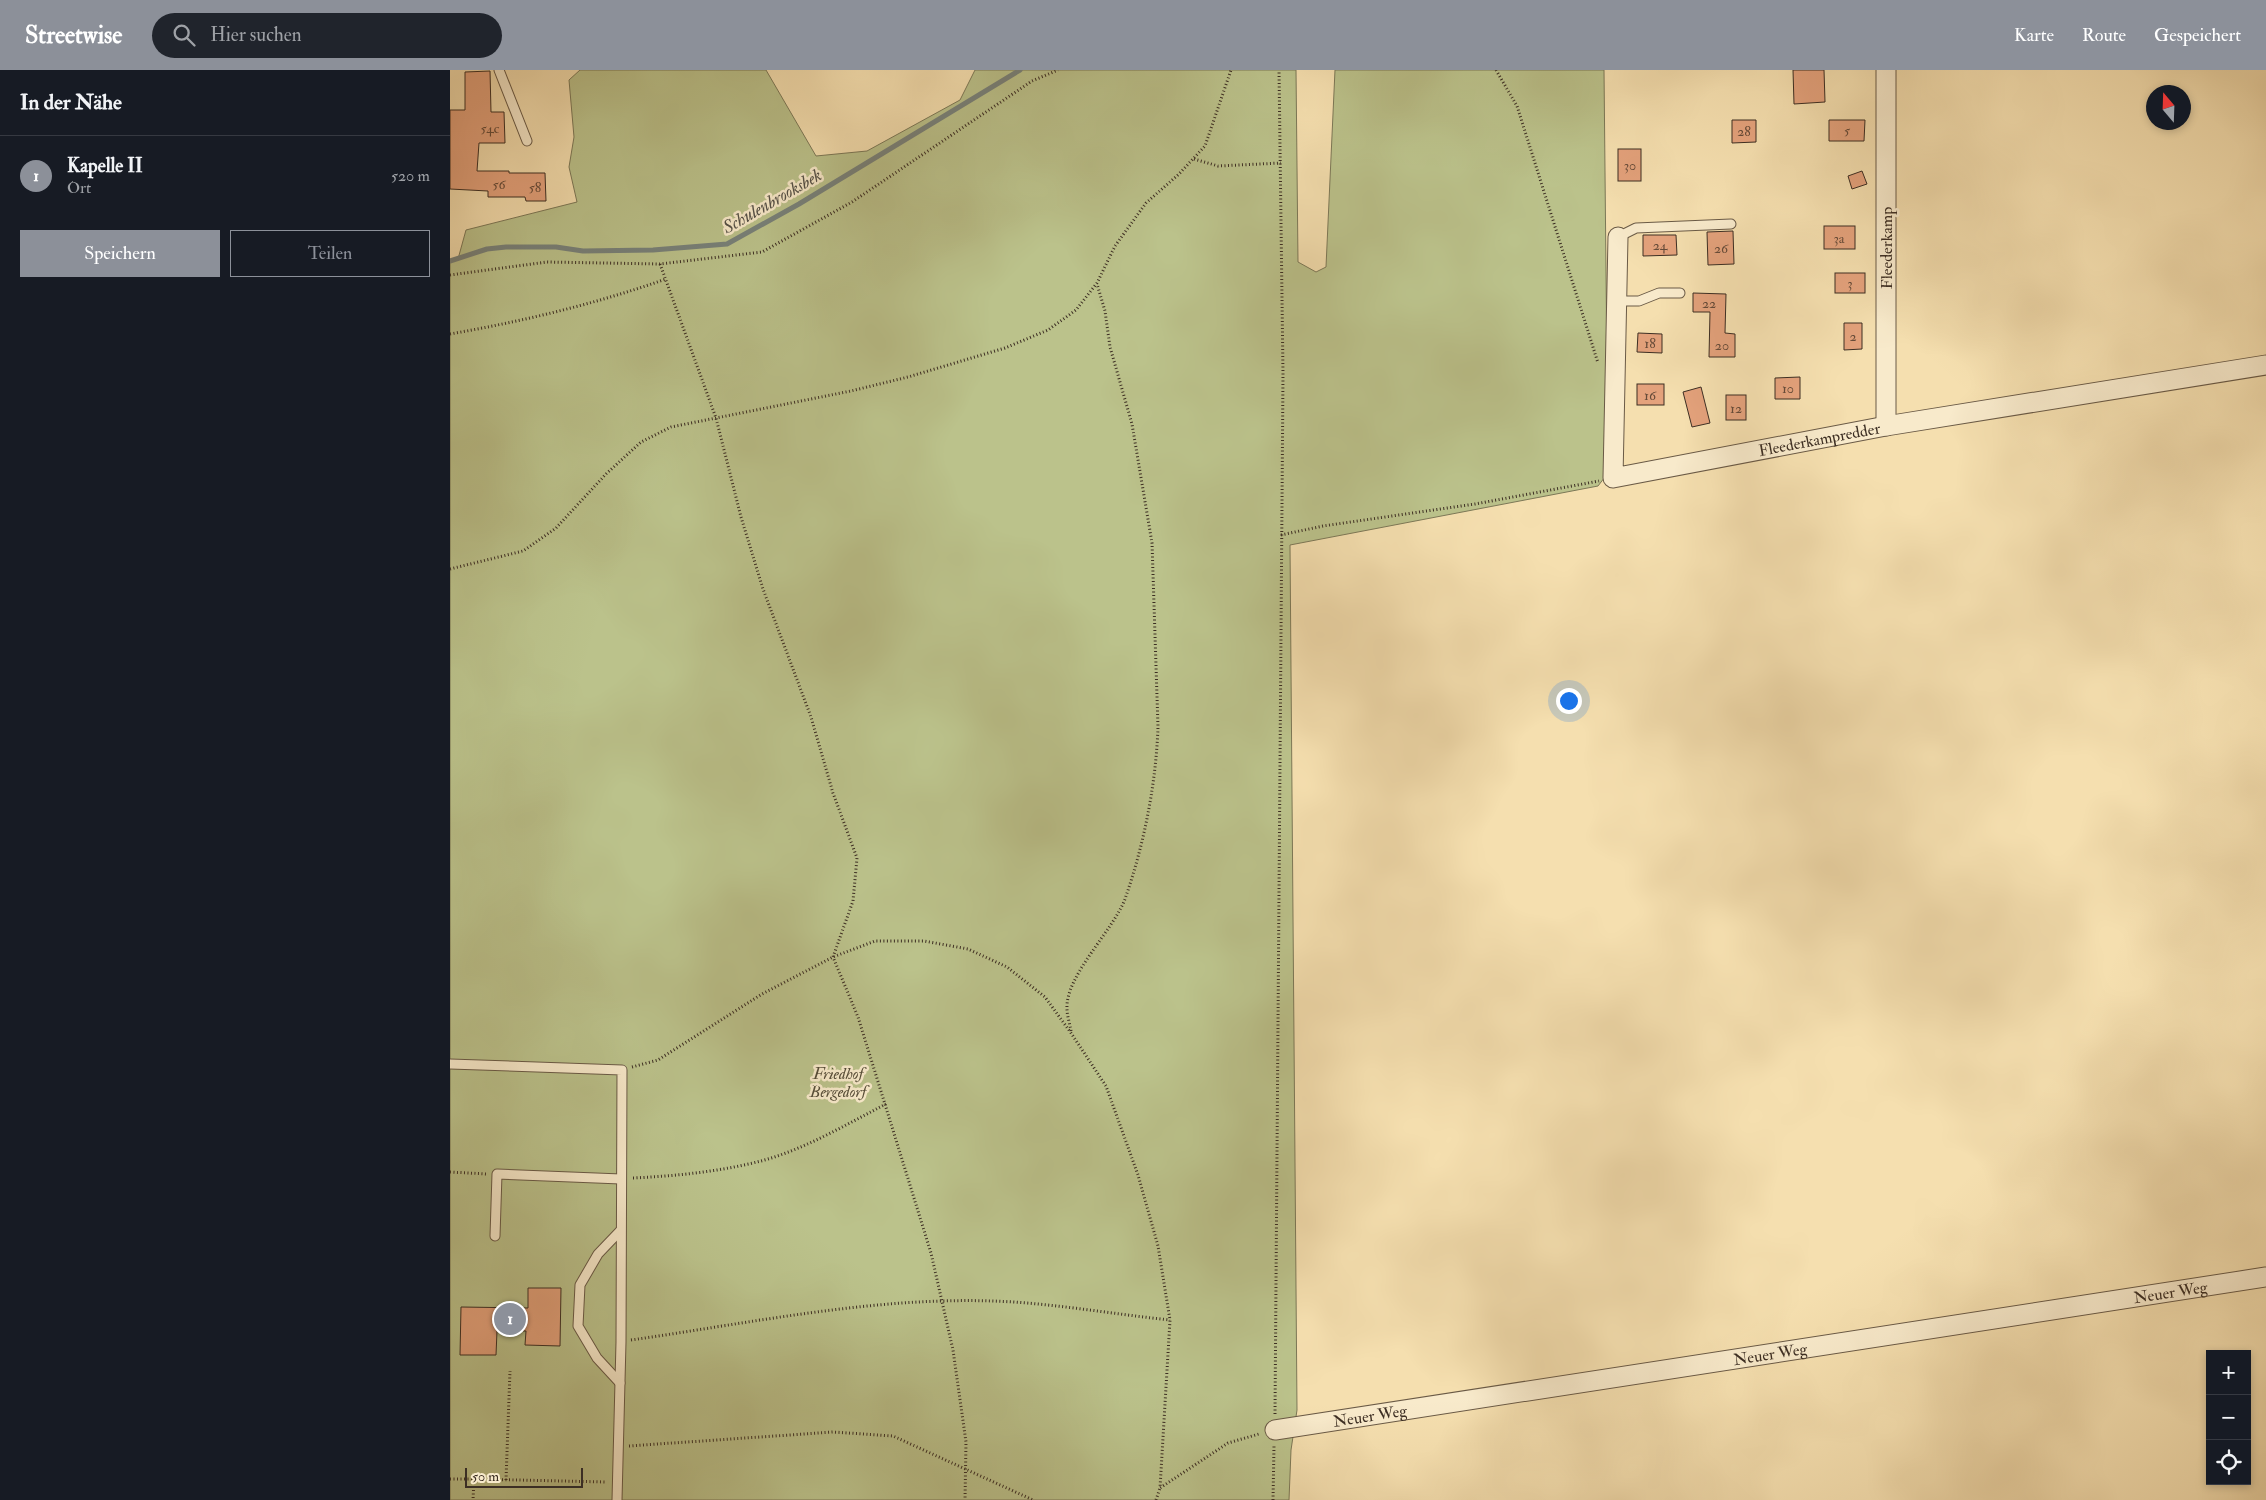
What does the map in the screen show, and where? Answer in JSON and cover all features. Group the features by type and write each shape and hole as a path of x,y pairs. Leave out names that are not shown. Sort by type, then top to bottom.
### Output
{"street":[{"name":"Fleederkamp","path":"1886,70 1886,426"},
{"path":"1613,478 1618,237"},
{"name":"Fleederkampredder","path":"1613,478 1886,426 2266,365"},
{"name":"Neuer Weg","path":"1275,1430 2266,1277"}],"lane":[{"path":"499,70 528,141"},
{"path":"1618,237 1636,228 1731,224"},
{"path":"1617,301 1639,301 1660,293 1680,293"},
{"path":"450,1064 622,1070 621,1342 617,1500"},
{"path":"494,1236 497,1174 621,1179"},
{"path":"620,1231 598,1254 580,1285 578,1326 597,1358 620,1382"}],"path":[{"path":"450,275 547,262 660,264 762,252 852,202 1032,81 1058,70"},
{"path":"450,569 523,551 556,528 606,474 641,442 671,427 851,392 1005,348 1048,330 1076,310 1097,283 1132,220 1146,203 1180,174 1205,146 1231,70"},
{"path":"1273,1500 1282,535 1279,70"},
{"path":"1496,70 1517,106 1600,369"},
{"path":"1194,159 1218,166 1281,164"},
{"path":"660,264 716,418 741,517 763,589 811,717 833,793 857,858 853,901 833,957 858,1017 931,1253 953,1350 966,1442 965,1500"},
{"path":"450,334 515,323 616,296 666,279"},
{"path":"1072,1033 1067,1007 1073,983 1124,900 1135,865 1156,764 1158,727 1152,543 1132,424 1110,347 1097,283"},
{"path":"1282,535 1323,526 1475,504 1613,478"},
{"path":"622,1070 658,1060 762,994 833,957 875,942 924,941 968,949 1007,967 1045,997 1072,1033 1106,1086 1138,1175 1158,1246 1170,1320 1160,1488 1156,1500"},
{"path":"621,1179 686,1176 759,1162 820,1138 886,1104"},
{"path":"450,1172 497,1174"},
{"path":"621,1342 874,1306 941,1302 994,1301 1170,1320"},
{"path":"506,1480 510,1371"},
{"path":"1160,1488 1228,1443 1275,1430"},
{"path":"618,1447 833,1432 893,1436 1032,1500"},
{"path":"450,1479 617,1482"},
{"path":"473,1500 474,1480"}],"green space":[{"name":"Friedhof Bergedorf","path":"580,70 766,70 816,156 867,151 960,100 975,70 1296,70 1298,262 1316,272 1326,267 1335,70 1604,70 1608,473 1598,486 1290,545 1297,1410 1291,1450 1289,1500 450,1500 450,261 458,259 466,230 577,202 569,167 574,137 569,80"}],"building":[{"path":"1793,70 1824,70 1825,102 1794,104"},
{"path":"490,71 491,112 504,112 505,143 479,143 477,171 545,173 546,201 526,201 525,197 488,197 488,191 450,189 450,110 465,110 465,72"},
{"path":"1732,120 1756,120 1756,142 1732,143"},
{"path":"1829,120 1865,120 1864,141 1829,141"},
{"path":"1618,149 1641,149 1641,181 1618,181"},
{"path":"1862,171 1867,184 1852,189 1848,176"},
{"path":"1824,226 1855,226 1855,249 1824,249"},
{"path":"1733,231 1734,264 1708,265 1707,232"},
{"path":"1643,235 1676,235 1677,255 1643,256"},
{"path":"1835,273 1865,273 1865,293 1835,293"},
{"path":"1693,293 1726,294 1725,333 1735,334 1735,357 1709,357 1710,312 1693,312"},
{"path":"1844,323 1862,323 1862,349 1844,350"},
{"path":"1638,333 1662,334 1662,353 1637,352"},
{"path":"1800,377 1800,399 1775,399 1775,378"},
{"path":"1637,384 1664,384 1664,405 1637,405"},
{"path":"1701,387 1710,423 1692,427 1683,392"},
{"path":"1726,395 1746,395 1746,420 1726,420"},
{"path":"528,1288 561,1288 560,1346 525,1345 526,1331 497,1331 496,1355 460,1355 461,1307 528,1308"}],"waterway":[{"name":"Schulenbrooksbek","path":"450,261 487,249 506,247 556,247 583,251 653,250 727,244 799,204 1020,70"}],"place":[{"name":"Kapelle II","path":"510,1319"}]}
